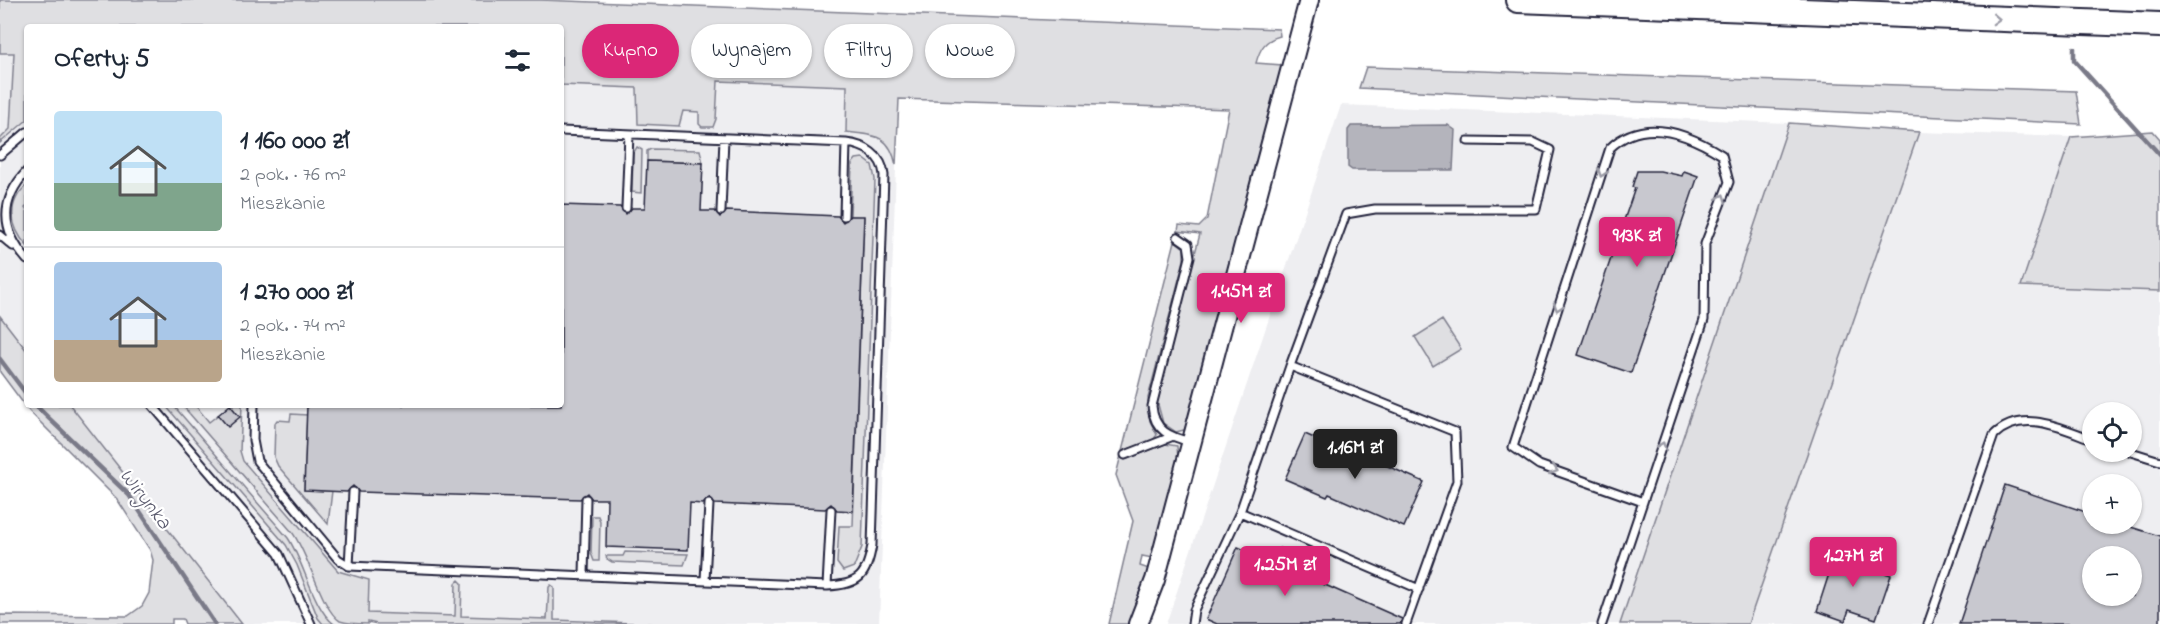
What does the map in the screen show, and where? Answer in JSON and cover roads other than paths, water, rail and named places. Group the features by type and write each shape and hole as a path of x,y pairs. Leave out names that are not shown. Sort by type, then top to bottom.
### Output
{"highway":[{"path":"1518,0 2160,25"}],"street":[{"path":"1138,624 1155,580 1309,0"},
{"path":"1149,624 1155,580"}],"lane":[{"path":"1602,624 1643,502 1704,320 1706,244 1729,182 1722,155 1705,144 1661,130 1640,129 1622,136 1610,148 1513,447 1539,465 1643,502"},
{"path":"254,408 253,447 257,461 338,559 349,566 827,586 848,584 861,575 869,561 872,545 884,175 880,162 871,151 846,143 564,131"},
{"path":"626,208 628,134"},
{"path":"0,155 24,135"},
{"path":"721,211 724,138"},
{"path":"1192,624 1194,610 1240,512 1290,366 1346,214 1375,208 1536,209 1550,150 1533,142 1468,141"},
{"path":"844,216 846,143"},
{"path":"15,247 5,222 5,202 11,186 24,174"},
{"path":"0,235 24,257"},
{"path":"1178,237 1188,244 1190,257 1152,406 1157,424 1171,437 1191,442"},
{"path":"1290,366 1455,432 1457,481 1406,624"},
{"path":"155,408 279,554 311,624"},
{"path":"1928,624 1994,435 2003,427 2014,422 2029,420 2082,436"},
{"path":"1125,455 1171,437"},
{"path":"2142,455 2160,461"},
{"path":"349,566 352,492"},
{"path":"584,575 586,499"},
{"path":"705,580 709,504"},
{"path":"827,586 831,510"},
{"path":"1240,512 1419,589"}],"waterway":[{"path":"2074,48 2074,60 2160,155"},
{"name":"Wirynka","path":"0,359 24,391"},
{"name":"Wirynka","path":"38,408 129,495 215,624"}]}
